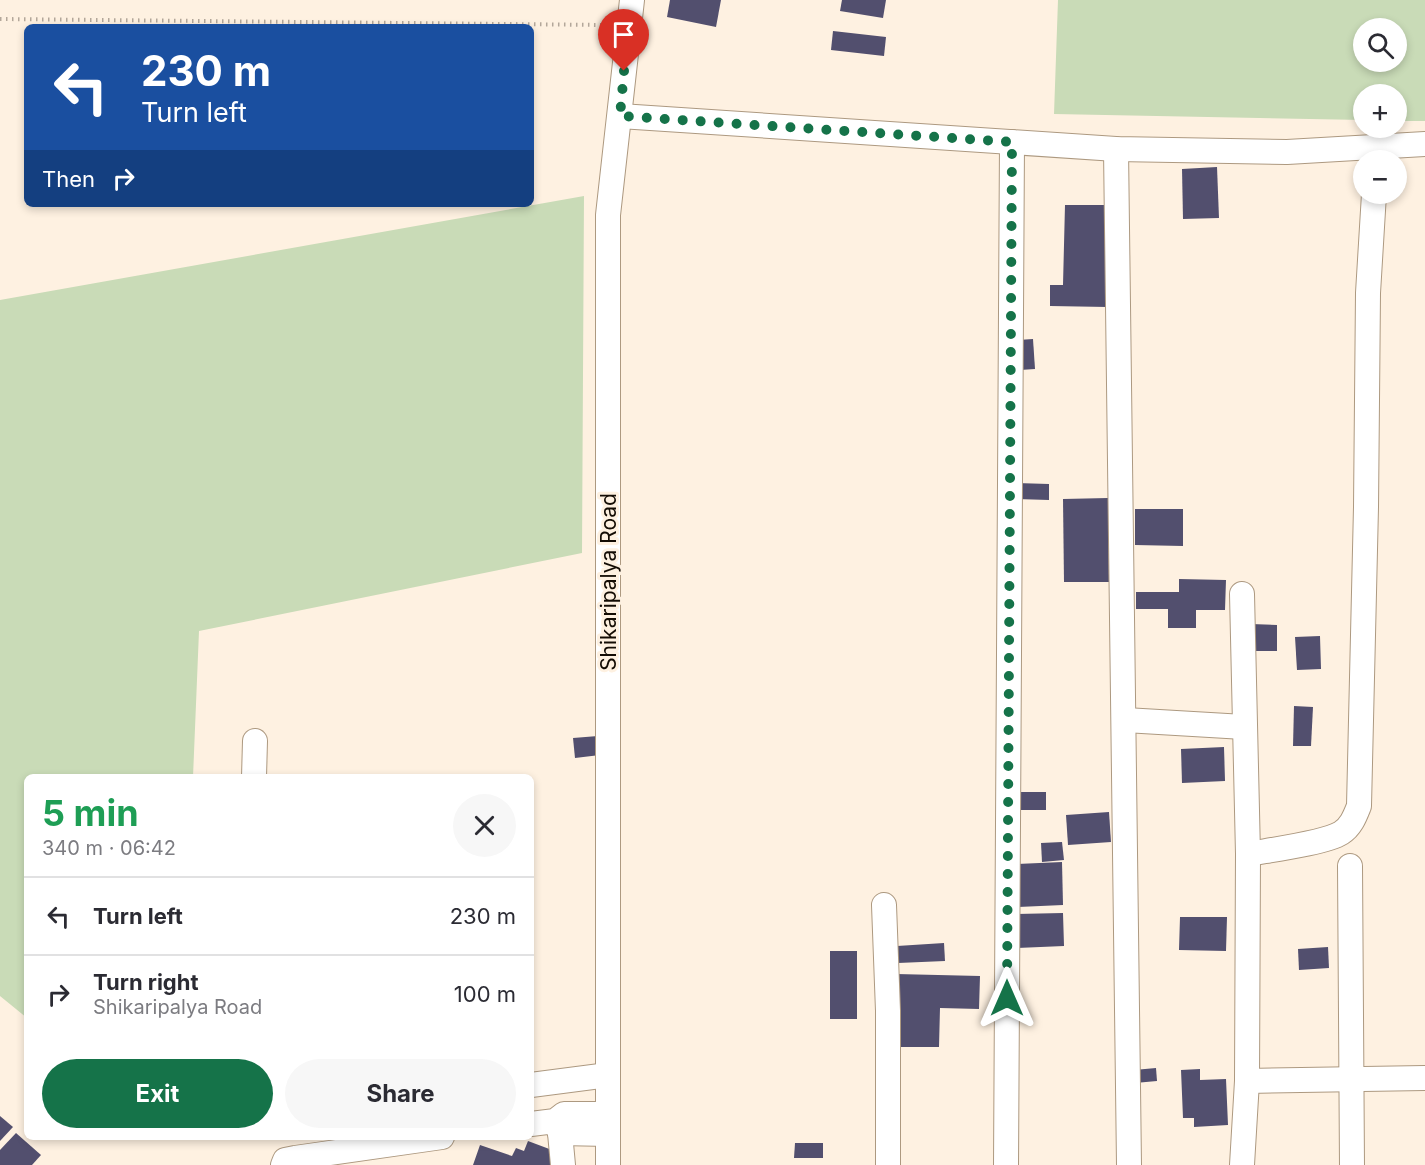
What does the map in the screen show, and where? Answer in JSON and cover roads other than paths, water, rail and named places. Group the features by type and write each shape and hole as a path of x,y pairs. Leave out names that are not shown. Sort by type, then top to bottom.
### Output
{"street":[{"name":"Shikaripalya Road","path":"608,1165 608,215 632,0"},
{"path":"620,116 1116,149 1353,153"},
{"path":"1006,1165 1012,142"},
{"path":"1396,150 1425,144"},
{"path":"1116,149 1129,1165"},
{"path":"1248,854 1336,836 1353,821 1359,806 1368,293 1373,204"},
{"path":"1242,594 1248,854 1247,1081 1242,1165"},
{"path":"1125,720 1244,727"},
{"path":"254,774 255,741"},
{"path":"1350,866 1353,1165"},
{"path":"884,905 888,1011 888,1165"},
{"path":"534,1085 608,1075"},
{"path":"1247,1081 1425,1078"},
{"path":"534,1125 557,1127 608,1124"},
{"path":"557,1127 563,1165"},
{"path":"284,1165 285,1160 295,1158 421,1140"}]}
